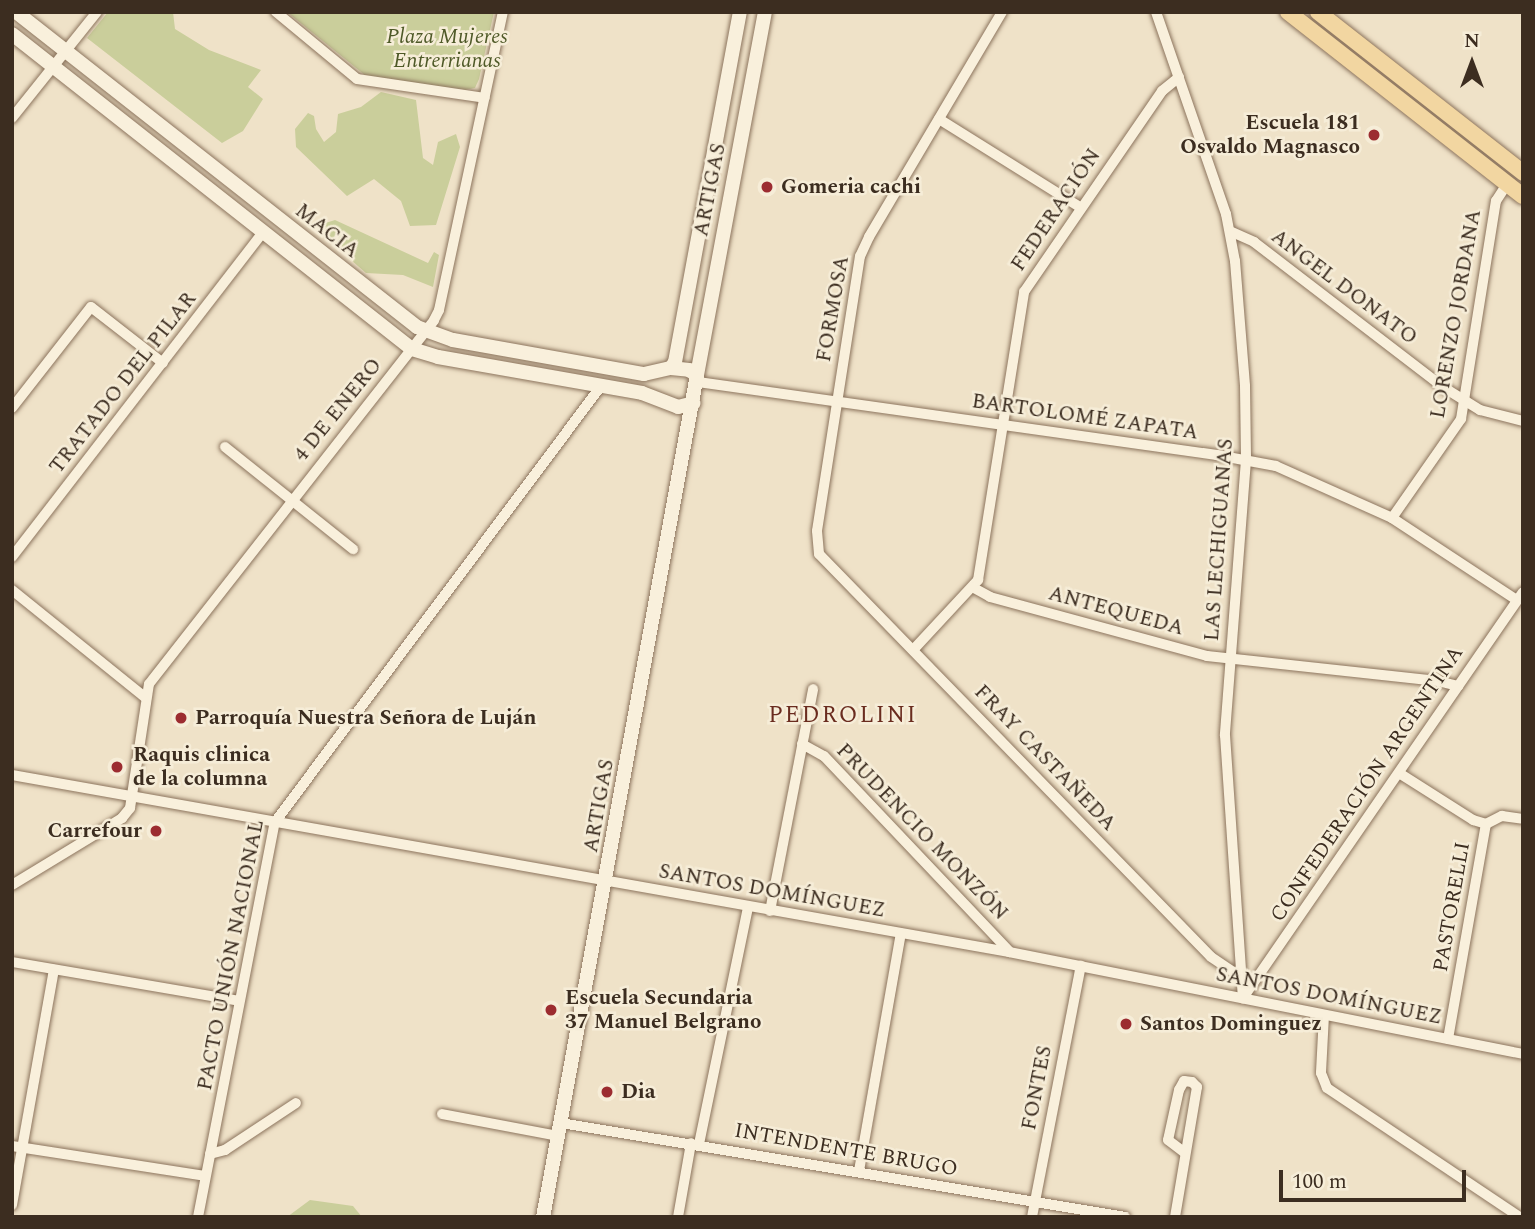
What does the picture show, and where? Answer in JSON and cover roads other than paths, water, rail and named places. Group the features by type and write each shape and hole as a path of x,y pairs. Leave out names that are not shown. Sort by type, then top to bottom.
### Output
{"main road":[{"path":"1288,12 1523,197"},
{"path":"1318,12 1523,173"}],"street":[{"name":"MACIA","path":"16,12 407,321 453,340 643,374 666,370"},
{"path":"12,118 97,12"},
{"path":"276,12 357,79 485,99"},
{"name":"4 DE ENERO","path":"133,796 146,698 149,684 155,674 412,349 439,310 503,12"},
{"name":"ARTIGAS","path":"666,370 678,349 740,12"},
{"name":"ARTIGAS","path":"697,378 765,12"},
{"name":"FORMOSA","path":"824,562 819,554 817,531 863,248 1002,12"},
{"name":"LAS LECHIGUANAS","path":"1156,12 1232,232 1245,386 1247,460 1225,735 1244,998"},
{"name":"MACIA","path":"12,34 412,349 438,357 642,393 657,400"},
{"name":"FEDERACIÓN","path":"914,650 974,588 982,569 1024,292 1162,91 1179,77"},
{"path":"939,120 1080,207"},
{"name":"LORENZO JORDANA","path":"1392,517 1457,428 1464,400 1496,201 1507,184"},
{"name":"TRATADO DEL PILAR","path":"12,557 264,231"},
{"name":"ANGEL DONATO","path":"1232,232 1254,242 1464,400 1489,414 1523,421"},
{"path":"12,408 91,307 163,363"},
{"path":"666,370 689,370 697,378 694,403 678,407 657,400 666,370"},
{"name":"BARTOLOMÉ ZAPATA","path":"697,378 1004,426 1247,460 1287,470 1392,517 1520,596"},
{"name":"PACTO UNIÓN NACIONAL","path":"198,1217 275,822 601,386"},
{"name":"ARTIGAS","path":"543,1217 694,403"},
{"path":"225,447 353,549"},
{"name":"FRAY CASTAÑEDA","path":"824,562 914,650 1211,957 1241,977"},
{"name":"ANTEQUEDA","path":"974,588 990,597 1230,660 1438,681 1458,686"},
{"path":"12,590 146,698"},
{"name":"CONFEDERACIÓN ARGENTINA","path":"1244,998 1520,596"},
{"path":"770,911 813,689"},
{"name":"PRUDENCIO MONZÓN","path":"802,744 824,756 1009,952"},
{"path":"1399,773 1473,820 1486,824 1502,816 1523,819"},
{"name":"SANTOS DOMÍNGUEZ","path":"12,775 1009,952 1523,1054"},
{"path":"12,885 122,818 130,808 133,796"},
{"name":"PASTORELLI","path":"1448,1039 1486,824"},
{"path":"678,1217 748,907"},
{"path":"859,1171 901,934"},
{"path":"12,962 239,1002"},
{"name":"FONTES","path":"1032,1217 1081,966"},
{"path":"12,1205 54,970"},
{"path":"1324,1015 1321,1073 1327,1087 1520,1217"},
{"path":"1175,1217 1197,1087 1192,1082 1184,1081 1179,1090 1168,1140 1185,1153"},
{"path":"210,1154 225,1150 296,1103"},
{"name":"INTENDENTE BRUGO","path":"443,1114 559,1130 695,1144 1125,1217"},
{"path":"12,1146 205,1177"}],"place":[{"name":"Escuela 181 Osvaldo Magnasco","path":"1374,135"},
{"name":"Gomeria cachi","path":"767,187"},
{"name":"Parroquía Nuestra Señora de Luján","path":"181,718"},
{"name":"Raquis clinica de la columna","path":"117,767"},
{"name":"Carrefour","path":"156,831"},
{"name":"Escuela Secundaria 37 Manuel Belgrano","path":"551,1010"},
{"name":"Santos Dominguez","path":"1126,1024"},
{"name":"Dia","path":"607,1092"}],"district":[{"name":"PEDROLINI","path":"843,716"}],"park label":[{"name":"Plaza Mujeres Entrerrianas","path":"447,49"}]}
